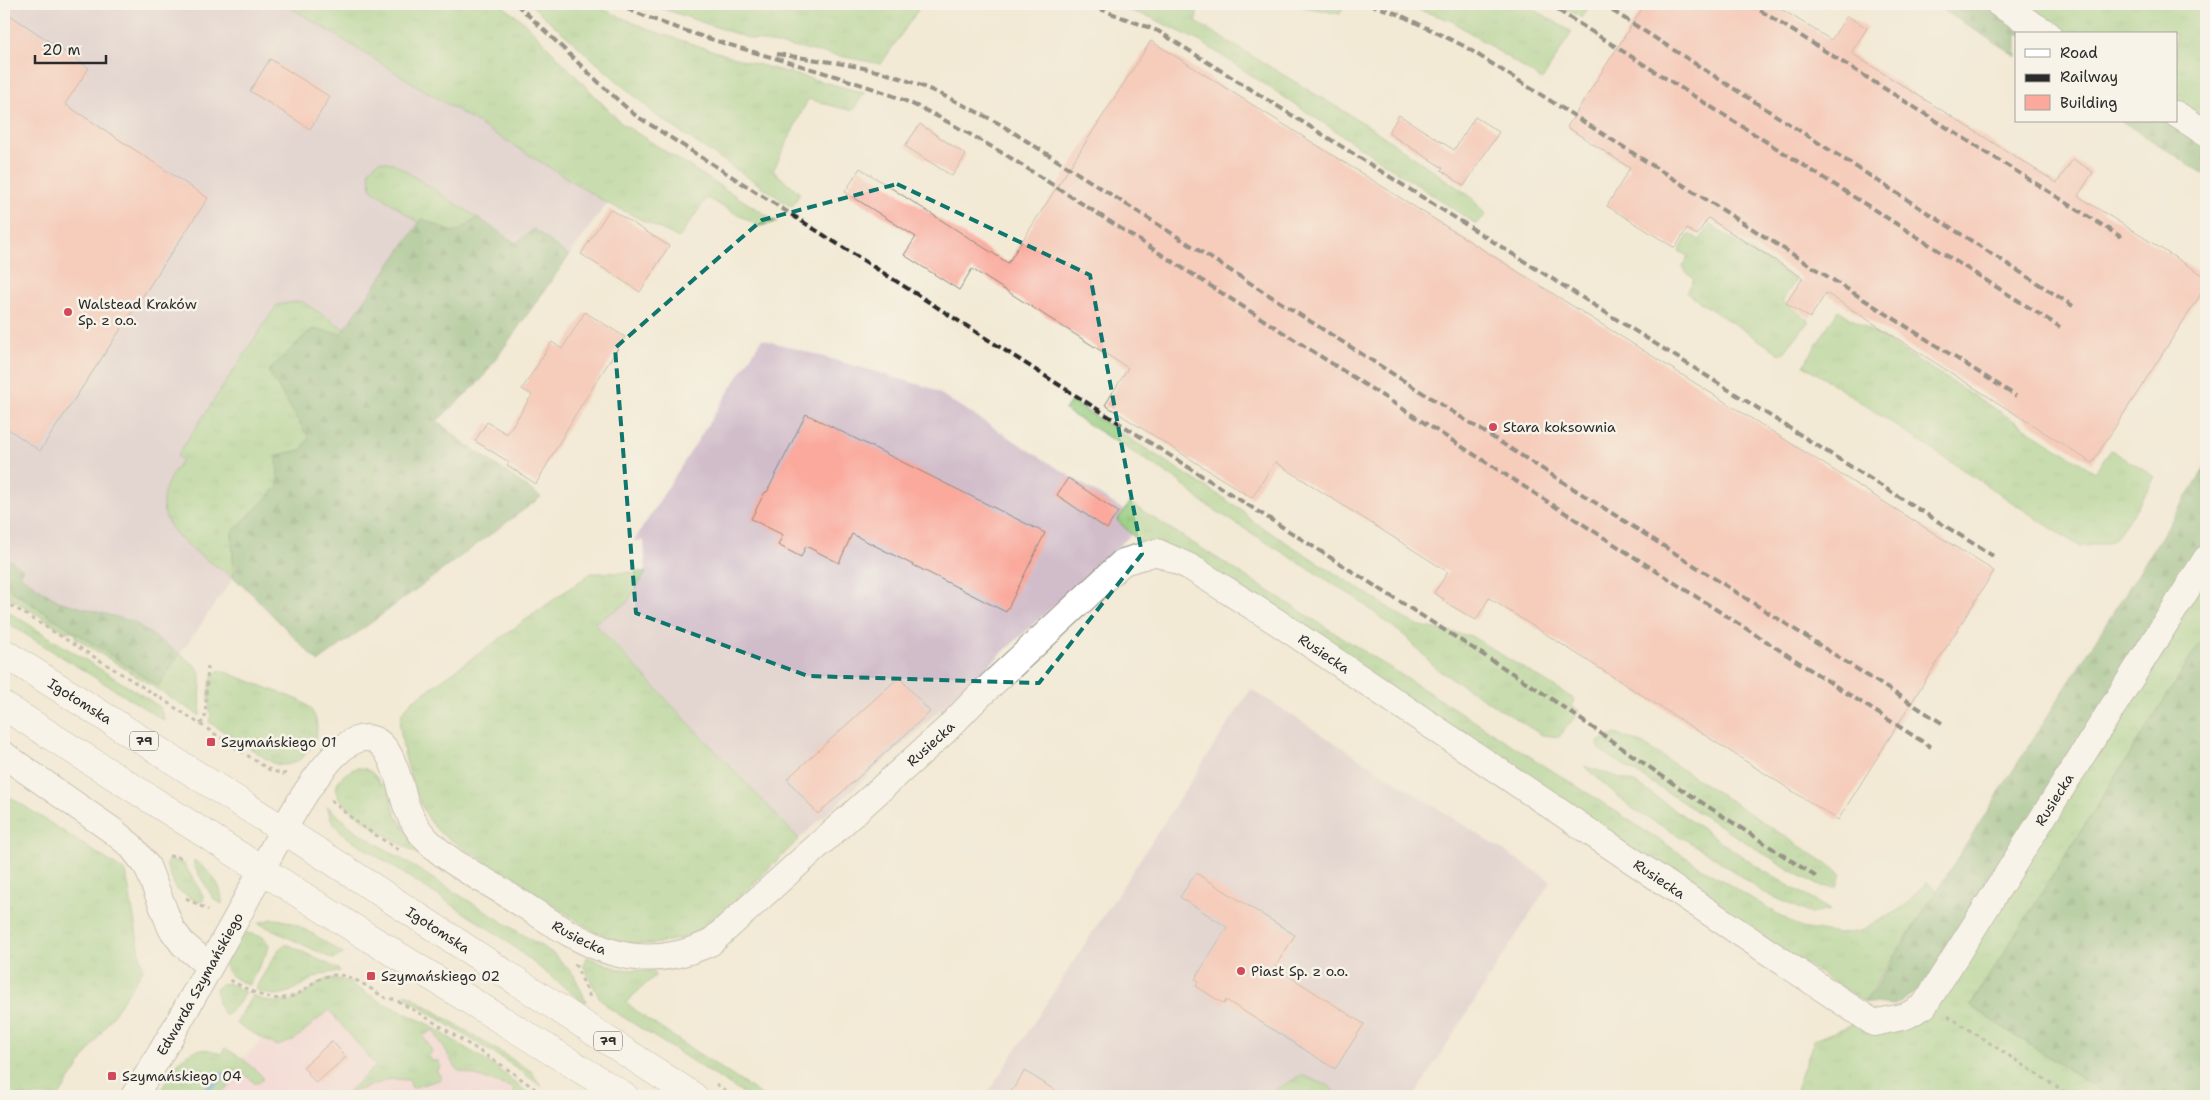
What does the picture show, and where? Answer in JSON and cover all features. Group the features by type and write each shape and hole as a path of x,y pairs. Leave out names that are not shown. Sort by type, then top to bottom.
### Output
{"main road":[{"name":"Igołomska","path":"4,654 283,830 702,1089"},
{"path":"4,706 261,870 624,1096"}],"street":[{"path":"1998,4 2045,32"},
{"path":"2178,115 2206,133"},
{"name":"Rusiecka","path":"283,830 326,765 337,752 357,739 370,738 384,748 396,769 412,818 423,836 442,854 594,946 618,955 638,958 661,958 688,953 710,943 894,777 1123,562 1157,552 1190,567 1277,622 1874,1023 1906,1016 1924,1006 2206,559"},
{"path":"4,755 113,830 131,846 147,866 171,928 183,944 209,966"},
{"path":"261,870 283,830"},
{"name":"Edwarda Szymańskiego","path":"134,1096 209,966 261,870"}],"path":[{"path":"4,602 200,724 268,769 282,774 292,772"},
{"path":"200,724 205,719 208,663"},
{"path":"324,794 360,825 410,856"},
{"path":"178,895 208,910"},
{"path":"571,959 595,1004"},
{"path":"209,966 225,977 267,998 290,997 328,976 350,977 387,999 394,999 503,1066 545,1096"},
{"path":"1924,1006 1948,1016 2071,1096"},
{"path":"702,1089 734,1096"}],"highlighted area":[{"path":"897,184 1090,275 1142,554 1039,683 808,676 636,613 615,348 762,220"}],"shaded area":[{"path":"4,4 287,4 607,203 481,380 251,593 233,578 158,686 4,586"},
{"path":"762,339 931,388 1144,523 799,839 594,622 626,604 646,572 644,541 634,541"},
{"path":"1251,689 1551,881 1414,1096 986,1096"},
{"path":"325,984 432,1028 529,1096 200,1096"}],"green space":[{"path":"285,4 500,4 522,20 621,123 777,222 759,226 707,198 679,238 607,203"},
{"path":"530,4 591,4 653,31 745,61 865,93 852,111 808,99 773,171 800,193 792,207 657,116"},
{"path":"649,4 922,4 881,64 751,39"},
{"path":"1107,4 1198,4 1196,22 1370,127 1470,196 1486,215 1476,224 1201,42 1150,17"},
{"path":"1288,4 1344,4 1340,14"},
{"path":"1402,4 1525,4 1572,32 1542,80 1452,21"},
{"path":"1557,4 1590,4 1582,18"},
{"path":"1933,4 1980,4 2024,32 2015,32 2015,55"},
{"path":"2015,4 2206,4 2206,121 2178,103 2178,32 2061,32"},
{"path":"2123,122 2167,122 2206,147 2206,175"},
{"path":"379,161 393,163 478,218 455,233 422,219 419,223 371,189 369,170"},
{"path":"478,218 516,243 534,229 569,256 481,380 437,421 541,497 318,662 234,578 232,532 278,486 277,455 301,450 309,438 268,371 312,329 341,334 422,219 455,233"},
{"path":"1710,225 1796,280 1782,301 1809,321 1782,355 1686,293 1694,280 1682,267 1688,256 1679,251 1689,234 1700,240"},
{"path":"301,301 345,329 341,334 309,438 278,486 232,532 234,578 186,544 175,533 167,521 163,508 165,489 182,460 177,456 277,305"},
{"path":"1838,310 2095,472 2111,450 2155,477 2136,510 2112,542 2080,547 1804,365"},
{"path":"1071,401 1242,510 1251,520 1416,625 1471,636 1574,699 1572,706 1580,711 1559,737 1542,735 1438,670 1405,636 1354,597 1202,502 1179,481 1065,410"},
{"path":"2206,466 2206,539 1930,983 1895,1005 1864,1002 1874,990"},
{"path":"1130,503 1589,794 1713,875 1801,928 1839,934 1860,931 1902,908 1927,882 1937,890 1864,1002 1164,548 1138,541 1117,520"},
{"path":"4,556 23,569 19,575 58,601 134,622 180,654 158,686 4,586"},
{"path":"646,572 626,604 594,623 799,839 712,925 682,938 655,944 636,944 618,941 595,932 440,833 424,811 412,783 404,753 400,725 402,713 411,702 591,573"},
{"path":"2206,580 2206,634 1970,1006 2109,1096 1805,1096 1796,1089 1814,1040 1856,1023 1922,1019"},
{"path":"4,586 158,686 180,654 196,666 201,676 200,716 76,638 76,634 70,631 66,632 4,594"},
{"path":"4,609 159,706 165,721 4,621"},
{"path":"2206,634 2206,1096 2109,1096 1970,1006"},
{"path":"220,670 299,700 310,709 316,720 317,732 313,744 306,754 296,761 285,765 273,763 209,722 211,714 209,710 209,693 211,681"},
{"path":"1615,734 1642,743 1841,873 1837,887 1820,886 1790,870 1598,749 1598,742"},
{"path":"1584,766 1636,783 1759,868 1830,910 1811,914 1761,891 1708,853 1633,809"},
{"path":"356,768 371,772 380,785 386,782 396,816 424,855 422,857 359,816 347,807 339,797 336,789 338,782 346,773"},
{"path":"4,793 126,872 143,970 59,1096 4,1096"},
{"path":"327,806 355,830 554,954 574,975 586,1001 584,1003 500,936 344,835 333,824"},
{"path":"170,860 184,864 204,897 203,901 199,901 199,903 176,889 166,865 167,861"},
{"path":"194,860 214,878 220,890 222,904 213,898 194,866"},
{"path":"272,919 290,922 344,954 333,959 258,923"},
{"path":"243,932 263,937 269,944 268,950 249,985 230,974 225,963"},
{"path":"284,945 289,945 338,969 340,972 317,976 289,992 279,995 268,994 255,989 278,950"},
{"path":"587,957 619,969 653,971 655,976 626,1002 645,1018 763,1096 747,1096 609,1008 599,997 583,965"},
{"path":"328,979 340,979 348,982 381,1002 424,1022 493,1065 532,1096 514,1096 513,1088 457,1070 433,1030 423,1036 432,1051 429,1056 432,1061 438,1061 441,1067 436,1070 442,1079 412,1088 409,1080 391,1079 352,1092 353,1096 343,1096 376,1066 329,1010 294,1040 277,1046 236,1024 252,995 272,1002 292,1000 305,994 318,983"},
{"path":"228,983 245,992 238,1004 225,1016 218,1003 216,989 221,984"},
{"path":"404,992 531,1071 542,1087 514,1066 409,1000"},
{"path":"225,1048 243,1059 263,1079 258,1083 254,1083 244,1073 217,1096 158,1096 175,1067 189,1053 198,1050 209,1050 221,1054"},
{"path":"1301,1075 1329,1086 1338,1096 1266,1096"}],"building":[{"path":"1645,4 1773,4 1831,40 1847,16 1867,28 1851,53 2057,183 2073,159 2093,172 2078,196 2206,277 2206,286 2092,463 1826,293 1810,318 1786,303 1803,278 1708,218 1697,235 1687,229 1675,248 1607,206 1630,168 1567,127"},
{"name":"Walstead Kraków Sp. z o.o.","path":"4,11 89,68 65,104 208,198 40,451 4,426"},
{"name":"Stara koksownia","path":"1151,41 1994,571 1838,820 1489,598 1476,620 1443,601 1444,599 1434,593 1448,572 1275,462 1252,498 1105,405 1128,368 972,269 959,290 904,255 916,237 845,192 860,168 1008,263"},
{"path":"270,59 330,97 310,129 250,91"},
{"path":"1399,115 1454,150 1475,117 1499,132 1464,186 1441,170 1443,168 1388,133"},
{"path":"920,124 966,155 952,176 905,146"},
{"path":"610,209 669,246 640,292 581,254"},
{"path":"585,312 625,337 575,415 536,484 507,465 509,462 475,441 487,422 507,434 532,395 522,389 552,342 562,349"},
{"path":"806,414 1045,533 1006,612 852,534 839,563 806,546 801,557 778,545 783,535 751,519 765,492 767,492"},
{"path":"1068,478 1118,512 1107,529 1057,495"},
{"path":"899,677 930,712 818,814 787,779"},
{"path":"1196,873 1295,935 1275,967 1364,1024 1335,1069 1226,1000 1224,1004 1196,986 1199,981 1195,979 1227,927 1180,897"},
{"path":"332,1041 346,1057 316,1083 303,1067"},
{"path":"1025,1071 1064,1096 1008,1096"}],"waterway":[{"path":"199,1096 223,1075"}],"railway":[{"path":"516,4 635,115 1537,689 1678,787 1818,878"},
{"path":"616,4 714,40 880,91 912,104 960,129 1006,155 1931,747"},
{"path":"1087,4 1158,31 1993,556"},
{"path":"1369,4 1398,14 1464,46 2016,396"},
{"path":"1548,4 2060,327"},
{"path":"1602,4 2073,306"},
{"path":"1750,4 2121,237"},
{"path":"777,54 849,65 891,75 960,103 1000,124 1945,725"}],"place":[{"name":"Walstead Kraków Sp. z o.o.","path":"68,312"},
{"name":"Stara koksownia","path":"1493,427"},
{"name":"Szymańskiego 01","path":"211,742"},
{"name":"Piast Sp. z o.o.","path":"1241,971"},
{"name":"Szymańskiego 02","path":"371,976"},
{"name":"Szymańskiego 04","path":"112,1076"}]}
